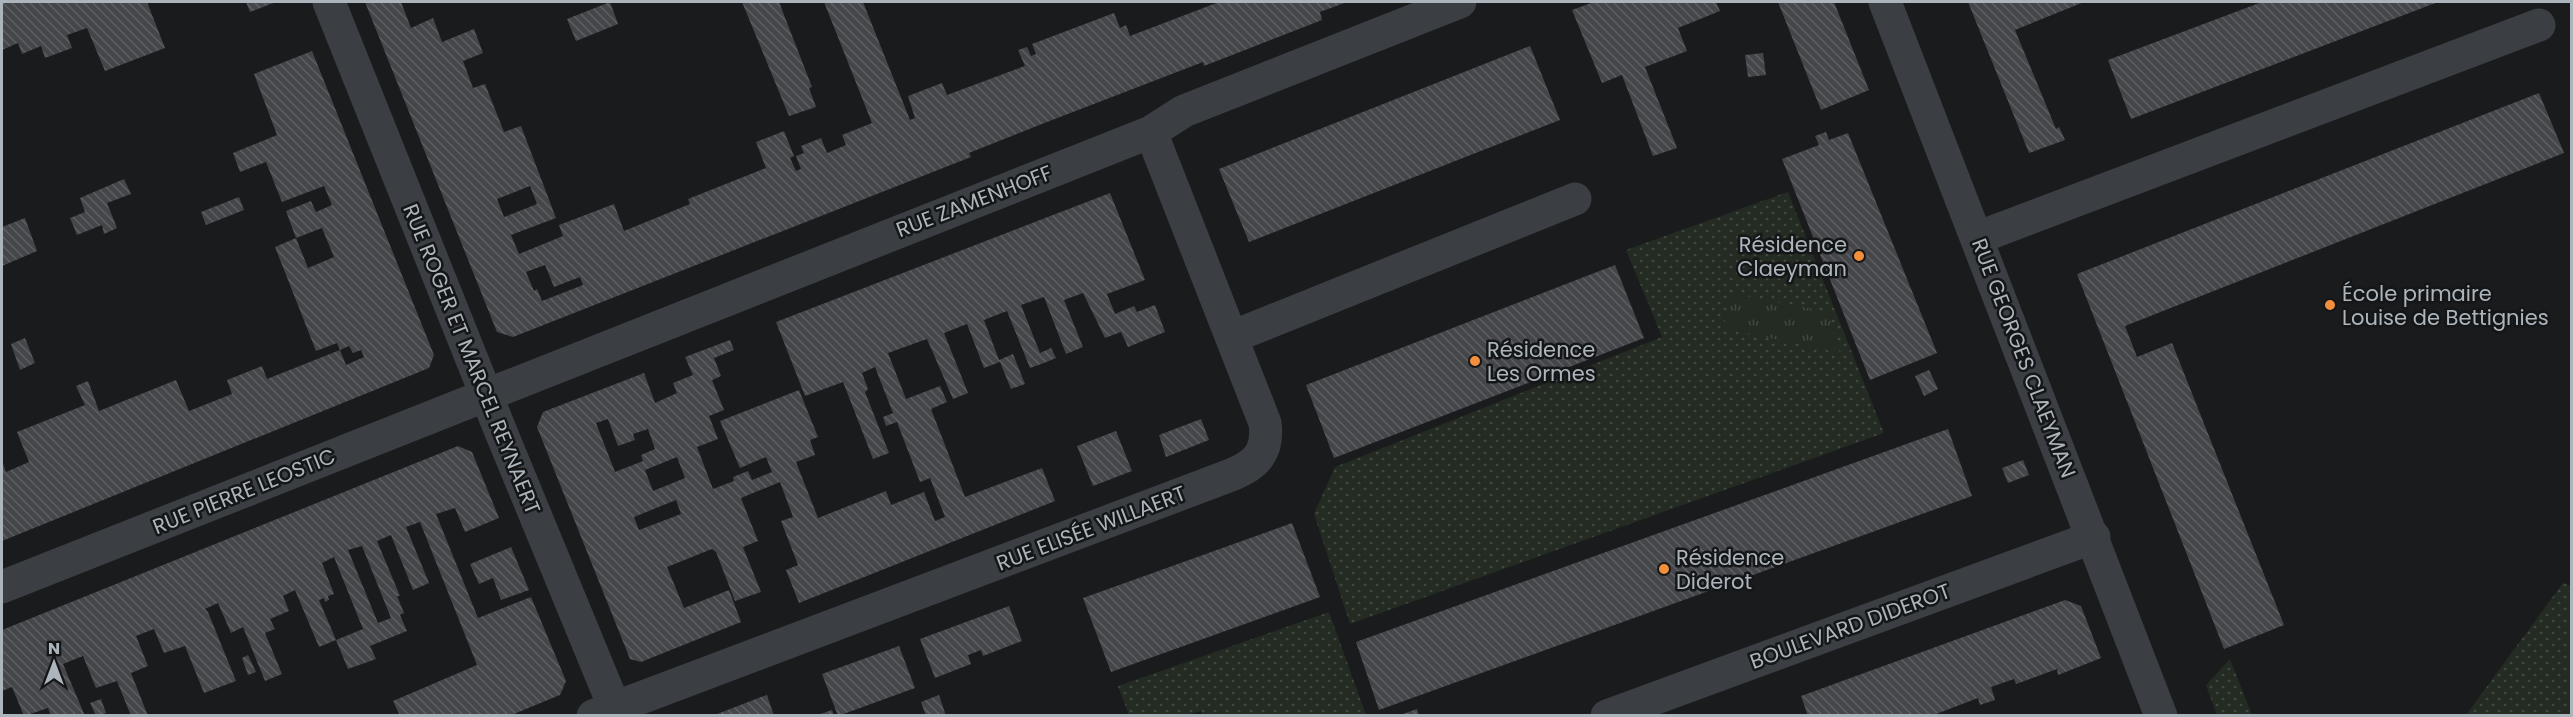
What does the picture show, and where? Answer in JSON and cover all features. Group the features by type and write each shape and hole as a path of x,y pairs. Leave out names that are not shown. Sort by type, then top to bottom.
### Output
{"street":[{"name":"RUE ROGER ET MARCEL REYNAERT","path":"329,2 485,394 608,713"},
{"name":"RUE ZAMENHOFF","path":"485,394 1151,132 1184,111 1460,2"},
{"name":"RUE GEORGES CLAEYMAN","path":"1885,2 2094,537 2161,716"},
{"path":"1977,238 2539,24"},
{"name":"RUE ELISÉE WILLAERT","path":"608,713 1231,475 1254,464 1260,458 1266,440 1265,423 1151,132"},
{"path":"1232,337 1575,199"},
{"name":"RUE PIERRE LEOSTIC","path":"2,587 485,394"},
{"name":"BOULEVARD DIDEROT","path":"1606,716 2094,537"}],"green space":[{"path":"1788,192 1884,433 1350,624 1314,514 1335,467 1662,337 1626,250"},
{"path":"1731,293 1828,312 1840,353 1723,328"},
{"path":"2563,583 2571,586 2571,715 2466,715"},
{"path":"1329,612 1366,715 1203,716 1201,711 1188,715 1129,715 1118,686"},
{"path":"2230,659 2252,715 2217,715 2206,685"}],"building":[{"path":"2,2 147,2 165,48 105,71 87,28 67,35 72,48 45,58 41,46 22,54 18,43 2,50"},
{"path":"246,2 276,2 250,12"},
{"path":"365,2 401,2 411,28 433,18 442,42 474,29 483,53 463,61 473,88 485,84 504,132 521,126 556,218 511,235 519,254 563,236 559,225 614,204 624,231 690,204 688,199 766,168 756,142 784,131 794,156 790,158 796,171 801,169 796,156 804,153 801,146 821,138 827,153 846,145 842,135 872,123 824,2 863,2 910,120 915,118 908,96 942,83 947,95 1025,66 1018,50 1027,47 1031,56 1036,54 1032,44 1114,13 1120,28 1126,25 1130,36 1219,2 1347,2 1320,12 1322,20 1204,66 1203,62 1047,122 969,153 971,157 513,337 497,332","holes":["530,186 537,204 504,217 497,199","545,265 554,287 580,277 583,285 542,301 537,289 534,291 526,272"]},
{"path":"610,2 618,24 576,41 567,19"},
{"path":"742,2 779,2 812,87 809,88 816,107 789,116"},
{"path":"1594,2 1716,2 1720,11 1678,28 1687,51 1645,67 1677,148 1653,156 1622,75 1602,83 1572,10"},
{"path":"1778,2 1834,2 1869,90 1821,110"},
{"path":"1968,2 2084,2 2015,30 2056,129 2059,127 2065,140 2029,153"},
{"path":"2262,2 2438,2 2131,119 2108,60"},
{"path":"1530,46 1560,120 1249,242 1219,169"},
{"path":"312,51 434,355 429,368 2,541 2,461 6,472 29,462 17,432 85,405 76,386 88,381 99,411 176,380 189,411 232,394 227,380 262,366 267,379 340,350 337,343 316,351 275,247 296,238 286,211 311,201 316,212 332,205 324,186 282,202 266,162 240,172 233,153 277,135 254,74","holes":["322,228 334,257 308,268 296,238","349,346 353,353 361,350 364,357 346,365 340,350"]},
{"path":"1763,53 1766,75 1748,77 1745,55"},
{"path":"2539,93 2564,153 2125,326 2137,357 2172,343 2284,625 2224,649 2077,274"},
{"name":"Résidence Claeyman","path":"1826,132 1829,140 1848,133 1937,353 1870,380 1782,159 1819,145 1815,136"},
{"path":"124,179 131,194 107,203 117,228 104,234 102,225 77,235 70,218 85,212 80,198"},
{"path":"1110,193 1145,280 1107,294 1115,314 1134,306 1137,312 1155,305 1165,332 1128,347 1121,332 1105,338 1083,293 1064,300 1083,347 1066,354 1044,297 1021,305 1040,353 1051,348 1056,358 1044,363 1030,368 1007,311 984,320 999,360 1013,354 1025,384 1011,389 1000,362 984,368 967,324 944,333 968,393 953,399 927,339 888,353 906,399 940,386 947,402 931,409 965,497 1042,468 1055,501 799,603 786,570 798,565 781,521 793,517 780,482 741,498 758,541 743,547 761,592 735,601 716,552 712,549 667,567 684,608 729,590 741,622 641,662 630,659 537,427 543,412 644,373 655,403 677,393 673,383 693,375 685,357 730,340 734,350 714,358 721,376 712,380 724,410 709,416 718,439 697,447 713,489 734,481 733,477 748,471 752,480 772,472 766,457 740,468 720,421 799,390 818,437 810,440 815,455 796,462 818,518 886,491 891,505 924,492 935,521 945,517 930,478 920,482 897,422 886,426 883,417 893,413 875,367 862,373 868,389 865,392 889,453 873,459 843,382 805,396 776,322","holes":["608,419 618,446 635,440 633,434 648,429 655,449 641,455 643,461 615,472 596,423","677,457 685,478 653,491 645,470","676,500 681,514 639,530 634,517"]},
{"path":"239,197 244,210 206,225 201,212"},
{"path":"25,218 37,251 2,266 2,227"},
{"name":"Résidence Les Ormes","path":"1615,265 1644,338 1334,458 1306,385"},
{"path":"25,338 35,363 20,370 11,344"},
{"path":"1929,370 1938,389 1924,396 1915,376"},
{"path":"1201,419 1209,440 1166,457 1159,435"},
{"name":"Résidence Diderot","path":"1948,429 1972,496 1379,710 1356,642"},
{"path":"1116,431 1132,471 1093,486 1077,446"},
{"path":"458,446 472,452 499,518 465,532 455,508 436,514 478,618 531,597 566,681 560,695 509,716 400,716 393,701 477,665 420,522 406,527 429,583 413,590 391,535 377,541 400,596 397,596 404,613 400,615 407,631 370,646 376,659 348,669 336,640 319,647 295,590 283,596 289,611 270,619 275,629 265,633 282,674 265,681 243,627 231,633 218,603 205,609 236,681 204,693 185,646 164,653 154,629 136,636 148,666 131,673 148,716 131,716 117,681 96,688 83,656 63,664 85,716 51,716 48,708 24,716 12,687 2,691 2,630","holes":["362,546 391,618 378,623 348,550","334,557 363,629 336,640 319,600 324,598 325,602 329,600 328,596 334,594 322,563"]},
{"path":"2023,460 2029,475 2008,483 2002,468"},
{"path":"1292,523 1320,597 1111,672 1083,598"},
{"path":"511,547 529,590 501,600 493,578 479,584 470,564"},
{"path":"2065,600 2081,606 2101,658 2058,675 2057,669 2016,684 2014,679 1991,687 1995,700 1980,705 1978,698 1931,716 1808,716 1801,696"},
{"path":"1009,606 1022,641 983,656 981,650 968,655 971,664 935,678 920,639"},
{"path":"899,646 915,688 838,716 822,674"},
{"path":"248,655 256,672 248,675 242,658"},
{"path":"767,695 774,716 712,716 761,697"},
{"path":"939,695 946,716 926,716 921,702"},
{"path":"101,699 106,713 96,716 90,703"},
{"path":"1417,709 1419,716 1400,716 1400,715"},
{"path":"832,710 834,716 818,716 818,715"}],"place":[{"name":"Résidence Claeyman","path":"1859,256"},
{"name":"École primaire Louise de Bettignies","path":"2330,305"},
{"name":"Résidence Les Ormes","path":"1475,361"},
{"name":"Résidence Diderot","path":"1664,569"}]}
